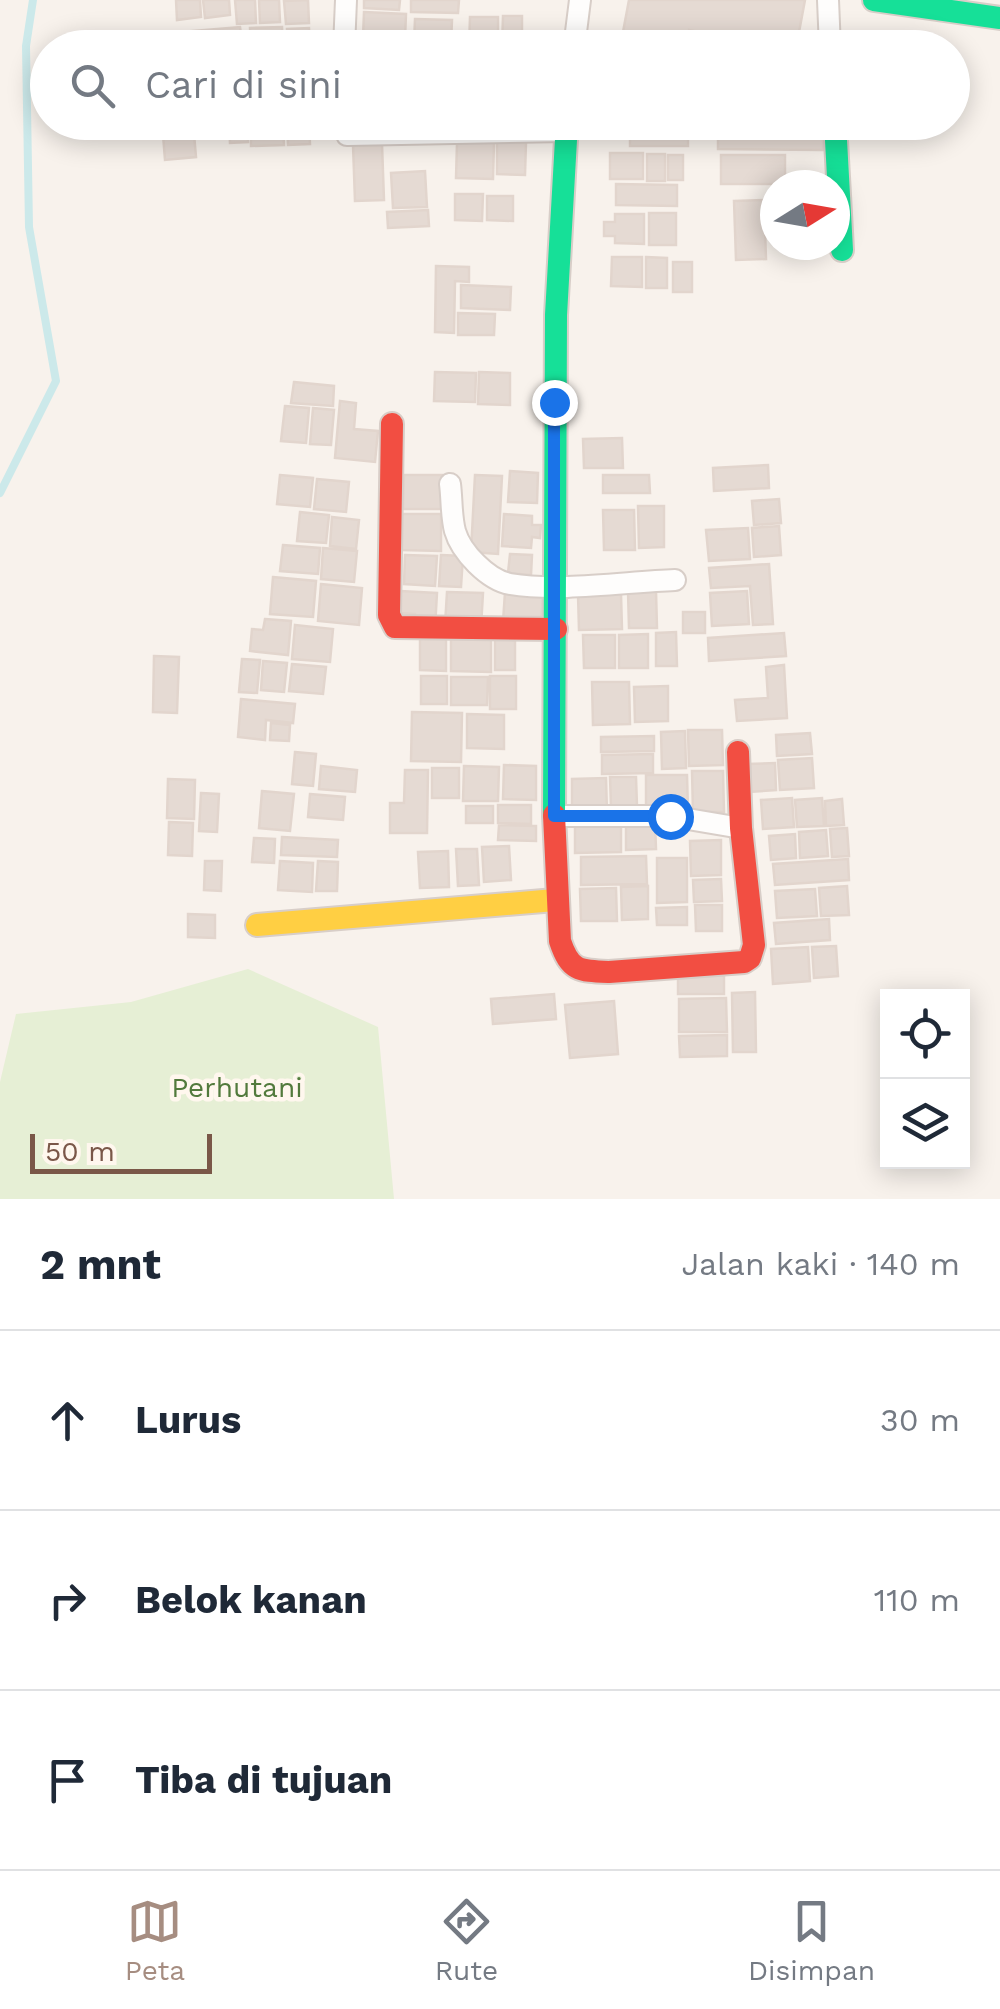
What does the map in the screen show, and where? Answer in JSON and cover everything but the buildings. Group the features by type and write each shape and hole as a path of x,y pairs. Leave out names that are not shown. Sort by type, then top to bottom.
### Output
{"street":[{"path":"345,30 346,0"},
{"path":"576,30 580,0"},
{"path":"828,0 829,30"},
{"path":"874,0 1000,18"},
{"path":"565,140 554,402 555,900 562,954 577,969 606,971 744,962 753,953 738,752"},
{"path":"836,140 838,170"},
{"path":"392,424 391,622 402,628 556,629"},
{"path":"450,484 456,533 486,572 508,584 675,580"},
{"path":"554,816 670,816 741,828"},
{"path":"256,925 555,900"}],"green space":[{"name":"Perhutani","path":"248,969 378,1027 394,1199 0,1199 0,1082 16,1014 131,1002"}],"waterway":[{"path":"0,493 56,381 29,227 26,46 33,0"}],"traffic: fast":[{"path":"874,0 1000,18"},
{"path":"554,815 556,315 566,140"},
{"path":"836,140 838,170"}],"traffic: slow":[{"path":"257,925 555,900"}],"traffic: jam":[{"path":"392,424 389,615 395,627 556,629"},
{"path":"554,815 560,941 572,964 583,970 609,972 744,962 750,958 754,945 741,828 738,752"}],"route":[{"path":"554,402 554,816 670,816"}]}
